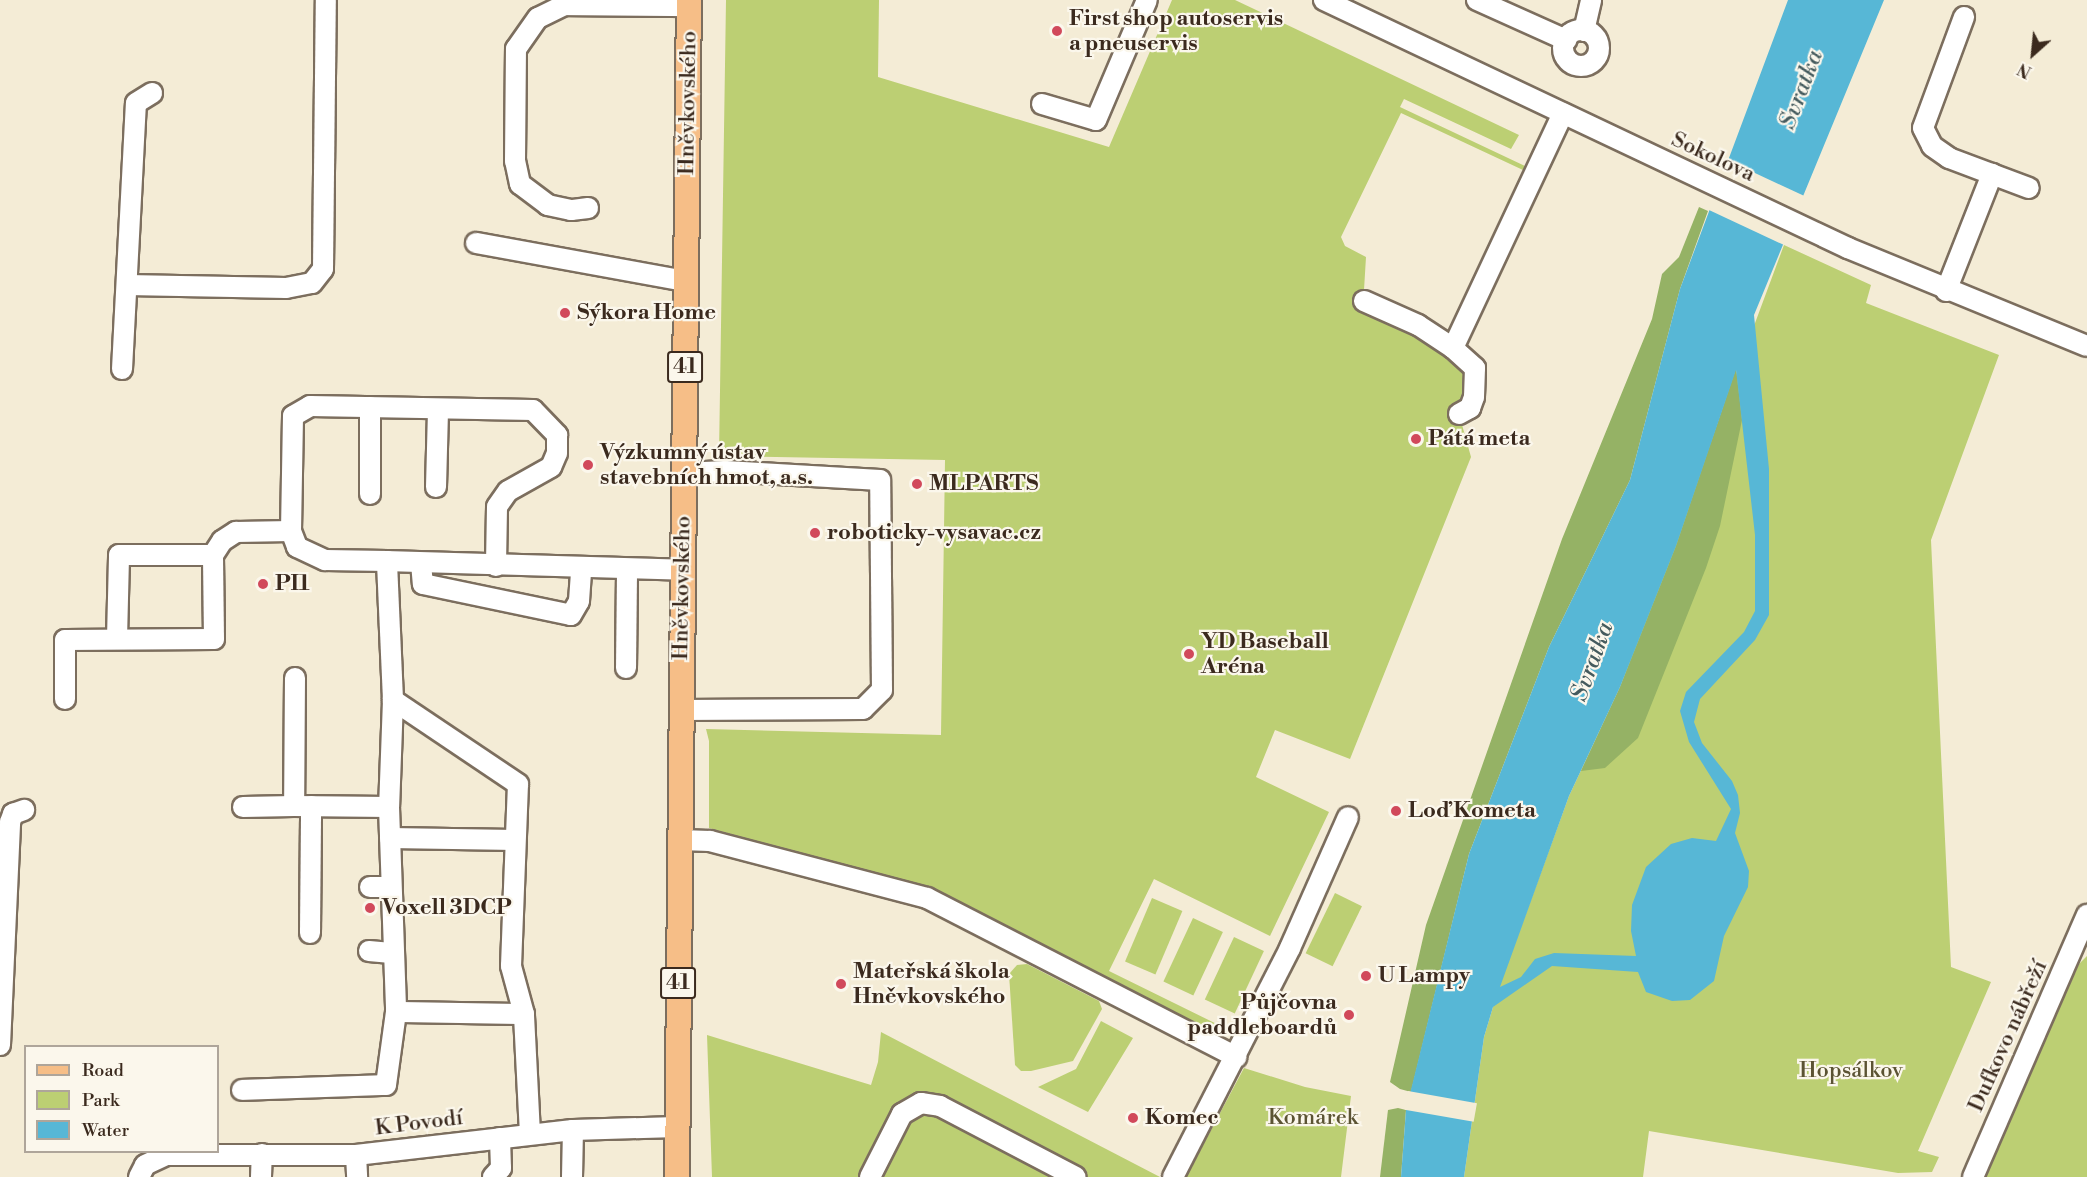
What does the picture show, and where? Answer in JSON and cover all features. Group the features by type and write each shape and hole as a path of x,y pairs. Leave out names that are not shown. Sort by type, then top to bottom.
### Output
{"main road":[{"name":"Hněvkovského","path":"677,1177 689,3"}],"street":[{"path":"127,285 286,288 312,283 324,269 326,0"},
{"path":"1042,104 1096,120 1147,0"},
{"name":"Sokolova","path":"1324,0 1828,239 1946,291 2087,346"},
{"path":"1477,0 1566,40"},
{"path":"1584,31 1591,0"},
{"path":"588,208 571,210 548,205 520,184 515,161 516,49 538,18 565,5 689,3"},
{"path":"1964,17 1923,128 1932,146 1949,158 2030,188"},
{"path":"1584,31 1594,36 1599,46 1597,57 1588,64 1578,66 1569,61 1564,51 1566,40 1574,32 1584,31"},
{"path":"122,369 136,103 152,93"},
{"path":"1453,348 1563,113"},
{"path":"1946,291 1992,174"},
{"path":"476,243 686,281"},
{"path":"1364,301 1418,325 1453,348 1475,368 1474,397 1470,408 1459,414"},
{"path":"496,566 497,507 508,491 551,466 557,453 557,435 533,410 310,406 293,416 291,531 297,547 325,560 581,569 682,570"},
{"path":"370,407 370,494"},
{"path":"436,487 438,409"},
{"path":"681,710 863,709 882,690 880,480 725,471 684,473"},
{"path":"65,699 64,640 214,639 213,555 222,541 236,532 291,531"},
{"path":"117,639 119,555 213,555"},
{"path":"242,1090 386,1084 396,1012 388,807 393,700 387,561"},
{"path":"421,563 423,584 571,615 579,601 581,569"},
{"path":"626,668 627,570"},
{"path":"295,678 310,933"},
{"path":"393,700 518,784 511,966 524,1014 530,1134"},
{"path":"243,807 388,807"},
{"path":"0,1045 10,822 13,814 24,810"},
{"path":"1173,1177 1290,948 1348,817"},
{"path":"390,838 515,840"},
{"path":"680,840 710,841 927,898 1236,1057"},
{"path":"370,887 392,887"},
{"name":"Dufkovo nábřeží","path":"1972,1177 2087,915"},
{"path":"369,951 394,952"},
{"path":"396,1012 524,1014"},
{"path":"870,1177 902,1114 921,1103 940,1106 1076,1177"},
{"name":"K Povodí","path":"139,1177 145,1165 166,1155 356,1155 573,1130 677,1127"},
{"path":"572,1177 573,1130"},
{"path":"493,1177 501,1168 500,1138"},
{"path":"261,1177 262,1154"},
{"path":"356,1155 357,1177"}],"green space":[{"path":"726,0 879,0 878,77 1109,147 1172,0 1235,0 1519,135 1511,149 1404,99 1400,107 1525,166 1523,170 1401,113 1341,237 1345,246 1366,257 1364,290 1356,306 1413,331 1462,370 1467,385 1459,414 1471,457 1350,759 1275,730 1256,777 1329,812 1270,936 1154,879 1109,971 1235,1033 1214,1032 927,887 709,828 709,741 706,729 941,735 945,460 719,456"},
{"path":"1699,207 1708,211 1680,289 1630,480 1549,647 1469,854 1411,1092 1400,1089 1390,1082 1426,925 1562,539 1652,319 1662,274 1679,257"},
{"name":"Hopsálkov","path":"1784,245 1871,285 1866,303 1999,355 1931,540 1951,967 1991,982 1918,1151 1939,1157 1932,1172 1898,1173 1649,1131 1643,1177 1464,1177 1484,1037 1499,987 1569,796 1620,687"},
{"path":"1736,368 1742,420 1720,526 1706,568 1638,738 1605,768 1581,771 1620,687 1676,546"},
{"path":"1335,893 1362,906 1333,966 1306,953"},
{"path":"1152,898 1182,911 1155,974 1125,962"},
{"path":"1193,918 1223,932 1193,995 1163,981"},
{"path":"1234,937 1264,951 1235,1013 1205,1000"},
{"path":"2087,956 2087,1177 1984,1177 2079,964"},
{"path":"1027,964 1099,1001 1102,1009 1073,1061 1031,1071 1021,1071 1015,1065 1009,974 1017,965"},
{"path":"1101,1021 1133,1038 1088,1112 1038,1087 1076,1069"},
{"path":"881,1032 1160,1177 712,1177 707,1035 871,1085 878,1062"},
{"name":"Komárek","path":"1244,1068 1305,1087 1351,1096 1341,1177 1186,1177"},
{"path":"1398,1108 1406,1110 1401,1177 1380,1177 1388,1110"}],"water":[{"name":"Svratka","path":"1788,0 1884,0 1754,315 1769,469 1769,615 1755,640 1700,699 1694,722 1702,743 1732,781 1738,795 1740,813 1735,833 1749,871 1748,887 1724,936 1714,981 1690,1000 1672,1001 1646,992 1638,972 1552,966 1493,1007 1484,1037 1464,1177 1401,1177 1406,1110 1469,854 1549,647 1630,480 1680,289","holes":["1736,370 1755,535 1755,611 1744,632 1686,692 1680,711 1689,742 1731,809 1716,841 1692,838 1671,844 1646,867 1632,905 1631,931 1636,956 1554,953 1535,959 1521,977 1500,987 1569,796 1620,687 1676,546"]}],"pier":[{"path":"1725,159 1807,197 1784,245 1703,207"},
{"path":"1408,1091 1477,1103 1474,1122 1405,1110"}],"place":[{"name":"First shop autoservis a pneuservis","path":"1057,31"},
{"name":"Sýkora Home","path":"565,313"},
{"name":"Pátá meta","path":"1416,439"},
{"name":"Výzkumný ústav stavebních hmot, a.s.","path":"588,465"},
{"name":"MLPARTS","path":"917,484"},
{"name":"roboticky-vysavac.cz","path":"815,533"},
{"name":"PI1","path":"263,584"},
{"name":"YD Baseball Aréna","path":"1189,654"},
{"name":"Loď Kometa","path":"1396,811"},
{"name":"Voxell 3DCP","path":"370,908"},
{"name":"U Lampy","path":"1366,976"},
{"name":"Mateřská škola Hněvkovského","path":"841,984"},
{"name":"Půjčovna paddleboardů","path":"1349,1015"},
{"name":"Komec","path":"1133,1118"}]}
